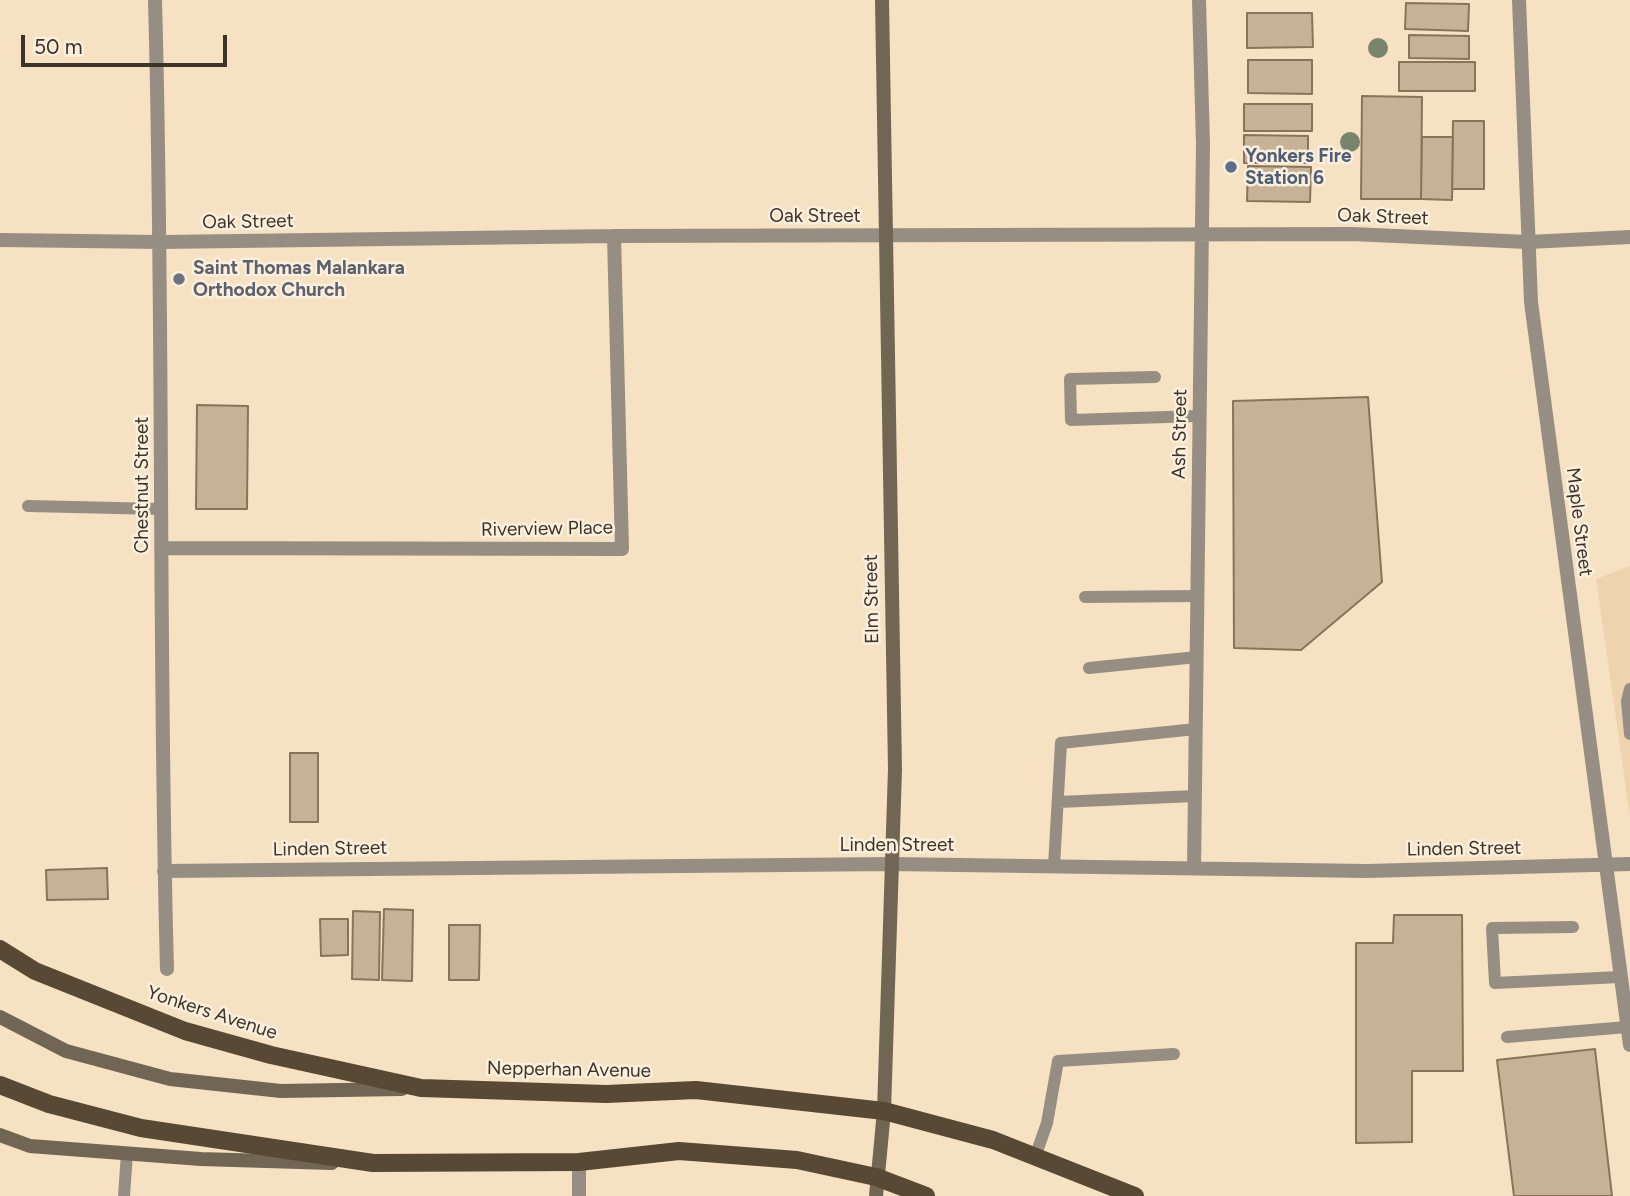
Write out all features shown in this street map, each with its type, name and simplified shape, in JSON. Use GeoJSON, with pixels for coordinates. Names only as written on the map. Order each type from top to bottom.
{"type":"FeatureCollection","features":[{"type":"Feature","properties":{"kind":"main road","name":"Yonkers Avenue"},"geometry":{"type":"LineString","coordinates":[[0,949],[35,971],[186,1031],[271,1055],[421,1088]]}},
{"type":"Feature","properties":{"kind":"main road"},"geometry":{"type":"LineString","coordinates":[[0,1085],[49,1104],[141,1128],[373,1163],[579,1162],[679,1151],[797,1160],[876,1177],[926,1196]]}},
{"type":"Feature","properties":{"kind":"main road","name":"Nepperhan Avenue"},"geometry":{"type":"LineString","coordinates":[[421,1088],[606,1094],[696,1090],[884,1111],[993,1140],[1135,1196]]}},
{"type":"Feature","properties":{"kind":"street","name":"Chestnut Street"},"geometry":{"type":"LineString","coordinates":[[155,0],[162,242],[161,548],[167,969]]}},
{"type":"Feature","properties":{"kind":"street","name":"Elm Street"},"geometry":{"type":"LineString","coordinates":[[876,1196],[884,1111],[894,769],[882,0]]}},
{"type":"Feature","properties":{"kind":"street","name":"Ash Street"},"geometry":{"type":"LineString","coordinates":[[1194,868],[1201,234],[1199,0]]}},
{"type":"Feature","properties":{"kind":"street","name":"Maple Street"},"geometry":{"type":"LineString","coordinates":[[1519,0],[1531,302],[1604,866],[1630,1045]]}},
{"type":"Feature","properties":{"kind":"street","name":"Oak Street"},"geometry":{"type":"LineString","coordinates":[[0,240],[162,242],[885,234],[1352,234],[1528,242],[1630,237]]}},
{"type":"Feature","properties":{"kind":"street","name":"Riverview Place"},"geometry":{"type":"LineString","coordinates":[[161,548],[622,549],[614,236]]}},
{"type":"Feature","properties":{"kind":"street","name":"Linden Street"},"geometry":{"type":"LineString","coordinates":[[164,871],[891,864],[1367,871],[1630,864]]}},
{"type":"Feature","properties":{"kind":"street","name":"Nepperhan Avenue"},"geometry":{"type":"LineString","coordinates":[[0,1017],[66,1051],[170,1079],[281,1091],[421,1088]]}},
{"type":"Feature","properties":{"kind":"street"},"geometry":{"type":"LineString","coordinates":[[0,1135],[30,1146],[294,1163],[373,1163]]}},
{"type":"Feature","properties":{"kind":"street"},"geometry":{"type":"LineString","coordinates":[[579,1162],[579,1196]]}},
{"type":"Feature","properties":{"kind":"lane"},"geometry":{"type":"LineString","coordinates":[[1155,377],[1070,379],[1072,420],[1199,416]]}},
{"type":"Feature","properties":{"kind":"lane"},"geometry":{"type":"LineString","coordinates":[[28,506],[161,509]]}},
{"type":"Feature","properties":{"kind":"lane"},"geometry":{"type":"LineString","coordinates":[[1085,597],[1197,596]]}},
{"type":"Feature","properties":{"kind":"lane"},"geometry":{"type":"LineString","coordinates":[[1090,668],[1197,657]]}},
{"type":"Feature","properties":{"kind":"lane"},"geometry":{"type":"LineString","coordinates":[[1630,689],[1627,701],[1630,734]]}},
{"type":"Feature","properties":{"kind":"lane"},"geometry":{"type":"LineString","coordinates":[[1054,866],[1061,743],[1196,729]]}},
{"type":"Feature","properties":{"kind":"lane"},"geometry":{"type":"LineString","coordinates":[[1058,802],[1195,796]]}},
{"type":"Feature","properties":{"kind":"lane"},"geometry":{"type":"LineString","coordinates":[[1573,927],[1492,928],[1495,983],[1585,981],[1620,977]]}},
{"type":"Feature","properties":{"kind":"lane"},"geometry":{"type":"LineString","coordinates":[[1507,1037],[1628,1027]]}},
{"type":"Feature","properties":{"kind":"lane"},"geometry":{"type":"LineString","coordinates":[[1035,1157],[1048,1123],[1058,1061],[1174,1054]]}},
{"type":"Feature","properties":{"kind":"lane"},"geometry":{"type":"LineString","coordinates":[[124,1196],[127,1153]]}},
{"type":"Feature","properties":{"kind":"shaded area"},"geometry":{"type":"Polygon","coordinates":[[[1630,566],[1630,817],[1596,579],[1630,566]]]}},
{"type":"Feature","properties":{"kind":"building"},"geometry":{"type":"Polygon","coordinates":[[[1406,3],[1469,4],[1468,31],[1405,29],[1406,3]]]}},
{"type":"Feature","properties":{"kind":"building"},"geometry":{"type":"Polygon","coordinates":[[[1247,13],[1312,13],[1313,47],[1247,48],[1247,13]]]}},
{"type":"Feature","properties":{"kind":"building"},"geometry":{"type":"Polygon","coordinates":[[[1409,35],[1469,36],[1469,59],[1409,58],[1409,35]]]}},
{"type":"Feature","properties":{"kind":"building"},"geometry":{"type":"Polygon","coordinates":[[[1248,60],[1312,60],[1312,94],[1248,93],[1248,60]]]}},
{"type":"Feature","properties":{"kind":"building"},"geometry":{"type":"Polygon","coordinates":[[[1399,62],[1475,62],[1475,91],[1399,91],[1399,62]]]}},
{"type":"Feature","properties":{"kind":"building"},"geometry":{"type":"Polygon","coordinates":[[[1362,96],[1422,97],[1421,199],[1361,199],[1362,96]]]}},
{"type":"Feature","properties":{"kind":"building"},"geometry":{"type":"Polygon","coordinates":[[[1244,104],[1312,104],[1312,131],[1244,131],[1244,104]]]}},
{"type":"Feature","properties":{"kind":"building"},"geometry":{"type":"Polygon","coordinates":[[[1453,121],[1484,121],[1484,189],[1452,189],[1453,121]]]}},
{"type":"Feature","properties":{"kind":"building"},"geometry":{"type":"Polygon","coordinates":[[[1244,135],[1308,136],[1308,163],[1244,163],[1244,135]]]}},
{"type":"Feature","properties":{"kind":"building"},"geometry":{"type":"Polygon","coordinates":[[[1422,137],[1453,137],[1452,200],[1421,199],[1422,137]]]}},
{"type":"Feature","properties":{"kind":"building"},"geometry":{"type":"Polygon","coordinates":[[[1248,166],[1311,167],[1310,202],[1247,201],[1248,166]]]}},
{"type":"Feature","properties":{"kind":"building"},"geometry":{"type":"Polygon","coordinates":[[[1368,397],[1382,582],[1301,650],[1234,648],[1233,401],[1368,397]]]}},
{"type":"Feature","properties":{"kind":"building"},"geometry":{"type":"Polygon","coordinates":[[[197,405],[248,406],[247,509],[196,509],[197,405]]]}},
{"type":"Feature","properties":{"kind":"building"},"geometry":{"type":"Polygon","coordinates":[[[290,753],[318,753],[318,822],[290,822],[290,753]]]}},
{"type":"Feature","properties":{"kind":"building"},"geometry":{"type":"Polygon","coordinates":[[[107,868],[108,899],[47,900],[46,870],[107,868]]]}},
{"type":"Feature","properties":{"kind":"building"},"geometry":{"type":"Polygon","coordinates":[[[384,909],[413,910],[412,981],[382,980],[384,909]]]}},
{"type":"Feature","properties":{"kind":"building"},"geometry":{"type":"Polygon","coordinates":[[[353,911],[380,912],[379,980],[352,979],[353,911]]]}},
{"type":"Feature","properties":{"kind":"building"},"geometry":{"type":"Polygon","coordinates":[[[1394,915],[1462,915],[1463,1071],[1412,1071],[1412,1142],[1356,1143],[1356,943],[1393,943],[1394,915]]]}},
{"type":"Feature","properties":{"kind":"building"},"geometry":{"type":"Polygon","coordinates":[[[320,919],[348,919],[348,955],[321,956],[320,919]]]}},
{"type":"Feature","properties":{"kind":"building"},"geometry":{"type":"Polygon","coordinates":[[[449,925],[480,925],[479,980],[449,980],[449,925]]]}},
{"type":"Feature","properties":{"kind":"building"},"geometry":{"type":"Polygon","coordinates":[[[1595,1049],[1612,1196],[1514,1196],[1497,1060],[1595,1049]]]}},
{"type":"Feature","properties":{"kind":"place","name":"Yonkers Fire Station 6"},"geometry":{"type":"Point","coordinates":[1231,167]}},
{"type":"Feature","properties":{"kind":"place","name":"Saint Thomas Malankara Orthodox Church"},"geometry":{"type":"Point","coordinates":[179,279]}}]}
